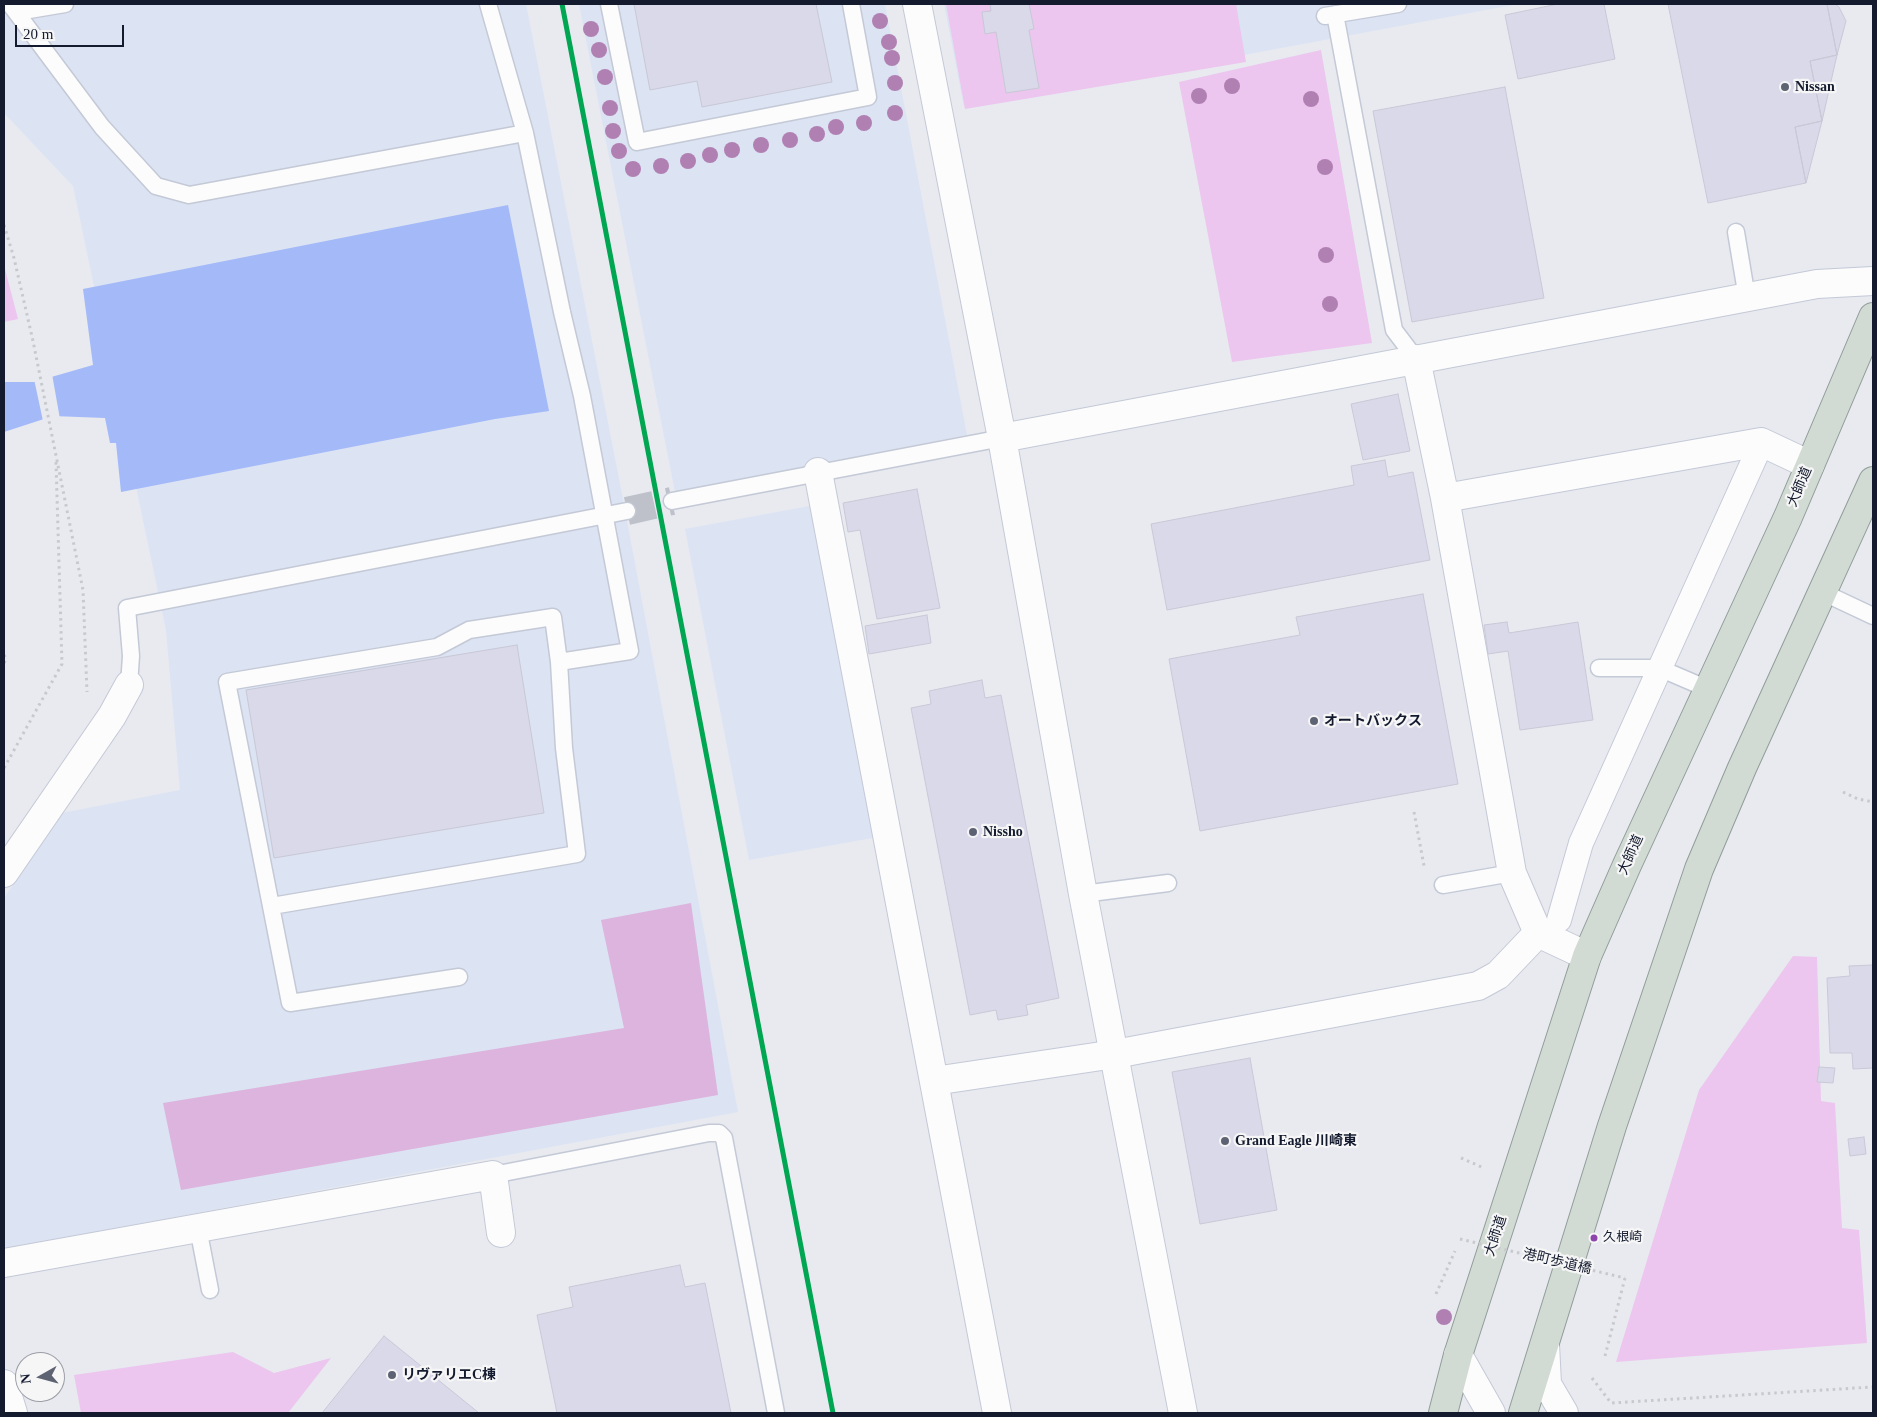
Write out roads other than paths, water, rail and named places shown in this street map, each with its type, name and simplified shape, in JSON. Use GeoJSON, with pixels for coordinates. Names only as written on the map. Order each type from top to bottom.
{"type":"FeatureCollection","features":[{"type":"Feature","properties":{"kind":"highway","name":"大師道"},"geometry":{"type":"LineString","coordinates":[[1443,1413],[1458,1355],[1587,956],[1626,865],[1810,465],[1873,318]]}},
{"type":"Feature","properties":{"kind":"highway"},"geometry":{"type":"LineString","coordinates":[[1523,1413],[1612,1126],[1699,869],[1873,481]]}},
{"type":"Feature","properties":{"kind":"street"},"geometry":{"type":"LineString","coordinates":[[917,4],[1002,438],[1083,894],[1183,1413]]}},
{"type":"Feature","properties":{"kind":"street"},"geometry":{"type":"LineString","coordinates":[[1002,438],[1818,284],[1873,281]]}},
{"type":"Feature","properties":{"kind":"street"},"geometry":{"type":"LineString","coordinates":[[1416,359],[1445,498],[1512,873],[1548,927],[1587,956]]}},
{"type":"Feature","properties":{"kind":"street"},"geometry":{"type":"LineString","coordinates":[[1445,498],[1762,442],[1810,465]]}},
{"type":"Feature","properties":{"kind":"street"},"geometry":{"type":"LineString","coordinates":[[934,1081],[1115,1054],[1478,986],[1498,975],[1548,927],[1581,843],[1757,453]]}},
{"type":"Feature","properties":{"kind":"street"},"geometry":{"type":"LineString","coordinates":[[818,472],[997,1413]]}},
{"type":"Feature","properties":{"kind":"street"},"geometry":{"type":"LineString","coordinates":[[4,873],[112,716],[129,685]]}},
{"type":"Feature","properties":{"kind":"street"},"geometry":{"type":"LineString","coordinates":[[4,1263],[493,1175],[501,1232]]}},
{"type":"Feature","properties":{"kind":"street"},"geometry":{"type":"LineString","coordinates":[[1545,1343],[1547,1384],[1564,1413]]}},
{"type":"Feature","properties":{"kind":"street"},"geometry":{"type":"LineString","coordinates":[[1458,1355],[1491,1413]]}},
{"type":"Feature","properties":{"kind":"street"},"geometry":{"type":"LineString","coordinates":[[4,1384],[13,1413]]}},
{"type":"Feature","properties":{"kind":"lane"},"geometry":{"type":"LineString","coordinates":[[13,8],[65,4]]}},
{"type":"Feature","properties":{"kind":"lane"},"geometry":{"type":"LineString","coordinates":[[488,4],[525,134],[562,312],[582,396],[630,651],[559,662]]}},
{"type":"Feature","properties":{"kind":"lane"},"geometry":{"type":"LineString","coordinates":[[608,4],[637,142],[868,97],[851,4]]}},
{"type":"Feature","properties":{"kind":"lane"},"geometry":{"type":"LineString","coordinates":[[1398,4],[1330,15],[1394,330],[1416,359]]}},
{"type":"Feature","properties":{"kind":"lane"},"geometry":{"type":"LineString","coordinates":[[13,8],[102,127],[156,186],[189,195],[525,134]]}},
{"type":"Feature","properties":{"kind":"lane"},"geometry":{"type":"LineString","coordinates":[[1736,232],[1747,298]]}},
{"type":"Feature","properties":{"kind":"lane"},"geometry":{"type":"LineString","coordinates":[[672,501],[1002,438]]}},
{"type":"Feature","properties":{"kind":"lane"},"geometry":{"type":"LineString","coordinates":[[129,685],[131,656],[128,608],[627,511]]}},
{"type":"Feature","properties":{"kind":"lane"},"geometry":{"type":"LineString","coordinates":[[1822,592],[1873,616]]}},
{"type":"Feature","properties":{"kind":"lane"},"geometry":{"type":"LineString","coordinates":[[272,906],[577,854],[564,748],[559,662],[553,617],[469,630],[437,647],[227,682],[290,1003],[459,977]]}},
{"type":"Feature","properties":{"kind":"lane"},"geometry":{"type":"LineString","coordinates":[[1599,668],[1659,668],[1708,689]]}},
{"type":"Feature","properties":{"kind":"lane"},"geometry":{"type":"LineString","coordinates":[[1443,885],[1512,873]]}},
{"type":"Feature","properties":{"kind":"lane"},"geometry":{"type":"LineString","coordinates":[[1083,894],[1168,883]]}},
{"type":"Feature","properties":{"kind":"lane"},"geometry":{"type":"LineString","coordinates":[[493,1175],[709,1133],[719,1133],[724,1138],[776,1413]]}},
{"type":"Feature","properties":{"kind":"lane"},"geometry":{"type":"LineString","coordinates":[[198,1228],[210,1290]]}},
{"type":"Feature","properties":{"kind":"water"},"geometry":{"type":"Polygon","coordinates":[[[508,205],[549,411],[495,419],[121,492],[116,443],[110,443],[105,418],[53,416],[4,432],[4,382],[34,382],[93,365],[83,289],[508,205]]]}},
{"type":"Feature","properties":{"kind":"tunnel"},"geometry":{"type":"LineString","coordinates":[[627,511],[672,501]]}},
{"type":"Feature","properties":{"kind":"place","name":"Nissan"},"geometry":{"type":"Point","coordinates":[1785,87]}},
{"type":"Feature","properties":{"kind":"place","name":"オートバックス"},"geometry":{"type":"Point","coordinates":[1314,721]}},
{"type":"Feature","properties":{"kind":"place","name":"Nissho"},"geometry":{"type":"Point","coordinates":[973,832]}},
{"type":"Feature","properties":{"kind":"place","name":"Grand Eagle 川崎東"},"geometry":{"type":"Point","coordinates":[1225,1141]}},
{"type":"Feature","properties":{"kind":"place","name":"久根崎"},"geometry":{"type":"Point","coordinates":[1594,1238]}},
{"type":"Feature","properties":{"kind":"place","name":"リヴァリエC棟"},"geometry":{"type":"Point","coordinates":[392,1375]}}]}
